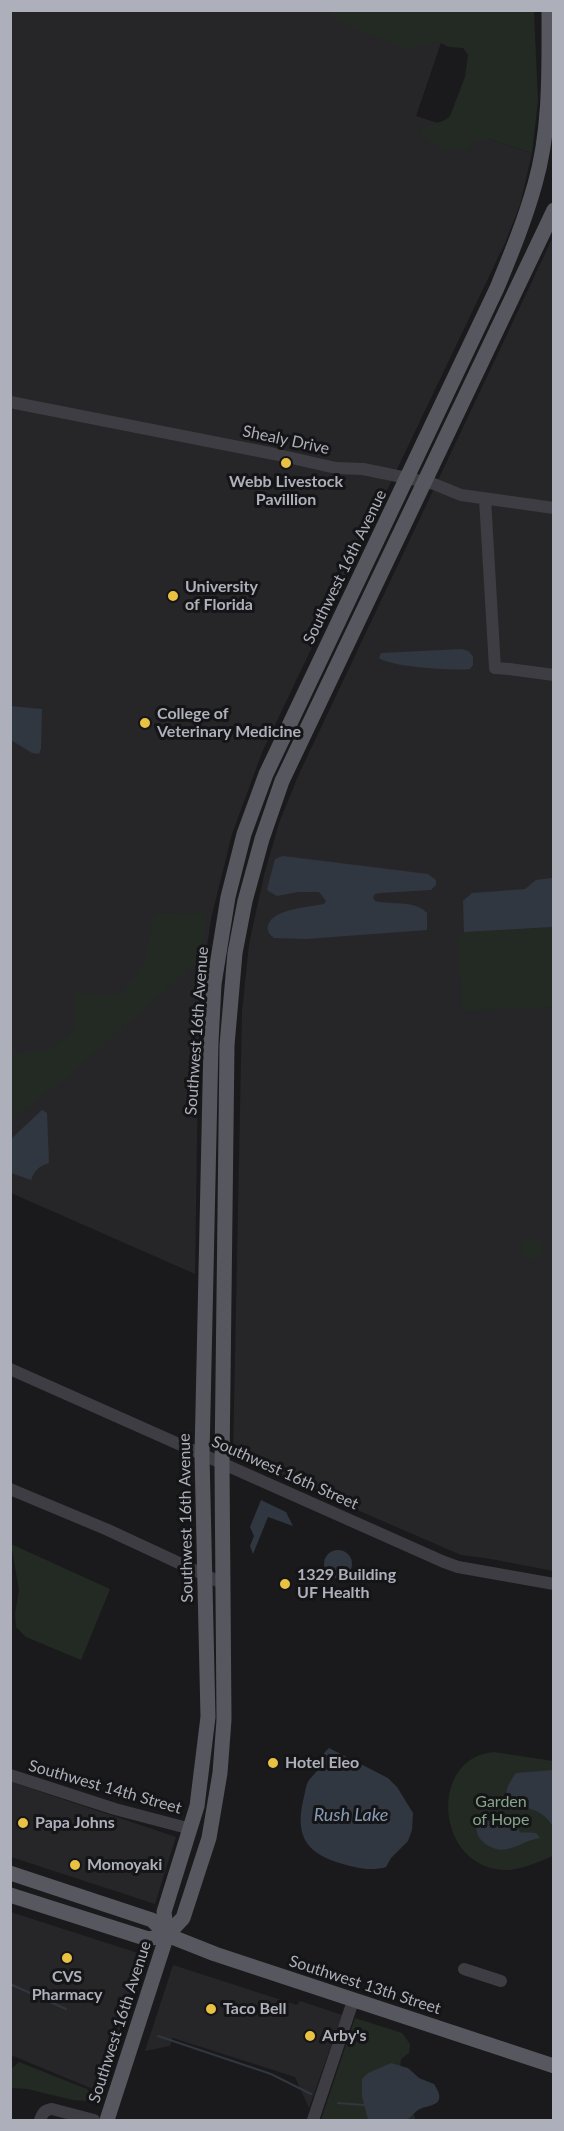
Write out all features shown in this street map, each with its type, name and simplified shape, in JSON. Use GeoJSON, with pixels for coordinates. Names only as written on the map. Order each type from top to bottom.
{"type":"FeatureCollection","features":[{"type":"Feature","properties":{"kind":"main road","name":"Southwest 16th Avenue"},"geometry":{"type":"LineString","coordinates":[[107,2121],[167,1935],[164,1912],[200,1792],[208,1717],[202,1455],[211,1042],[217,958],[228,897],[244,834],[266,774],[497,288],[520,232],[536,183],[546,124],[549,10]]}},
{"type":"Feature","properties":{"kind":"main road","name":"Southwest 16th Avenue"},"geometry":{"type":"LineString","coordinates":[[167,1935],[183,1918],[209,1838],[216,1804],[224,1720],[222,1464],[227,1045],[235,953],[245,901],[262,839],[282,781],[554,210]]}},
{"type":"Feature","properties":{"kind":"main road","name":"Southwest 13th Street"},"geometry":{"type":"LineString","coordinates":[[10,1874],[152,1920],[167,1935],[215,1954],[554,2066]]}},
{"type":"Feature","properties":{"kind":"main road","name":"Southwest 13th Street"},"geometry":{"type":"LineString","coordinates":[[10,1895],[148,1939],[167,1935]]}},
{"type":"Feature","properties":{"kind":"street","name":"Shealy Drive"},"geometry":{"type":"LineString","coordinates":[[10,402],[336,468],[363,469],[407,478],[437,486],[454,494],[554,508]]}},
{"type":"Feature","properties":{"kind":"street"},"geometry":{"type":"LineString","coordinates":[[485,499],[495,668],[554,675]]}},
{"type":"Feature","properties":{"kind":"street","name":"Southwest 16th Street"},"geometry":{"type":"LineString","coordinates":[[10,1369],[444,1562],[458,1567],[554,1584]]}},
{"type":"Feature","properties":{"kind":"street"},"geometry":{"type":"LineString","coordinates":[[10,1489],[108,1530],[222,1583]]}},
{"type":"Feature","properties":{"kind":"street","name":"Southwest 14th Street"},"geometry":{"type":"LineString","coordinates":[[10,1775],[115,1809],[190,1829]]}},
{"type":"Feature","properties":{"kind":"street"},"geometry":{"type":"LineString","coordinates":[[464,1969],[501,1981]]}},
{"type":"Feature","properties":{"kind":"street"},"geometry":{"type":"LineString","coordinates":[[313,2121],[353,2001]]}},
{"type":"Feature","properties":{"kind":"street"},"geometry":{"type":"LineString","coordinates":[[40,2121],[47,2109],[52,2109],[94,2121]]}},
{"type":"Feature","properties":{"kind":"shaded area","name":"University of Florida"},"geometry":{"type":"Polygon","coordinates":[[[11,11],[384,11],[444,34],[416,116],[532,153],[520,205],[505,243],[263,750],[232,834],[211,919],[201,988],[195,1274],[11,1193],[11,11]]]}},
{"type":"Feature","properties":{"kind":"shaded area"},"geometry":{"type":"Polygon","coordinates":[[[553,237],[553,1571],[461,1555],[235,1457],[233,1454],[242,1012],[249,944],[264,875],[279,823],[299,774],[553,237]]]}},
{"type":"Feature","properties":{"kind":"shaded area"},"geometry":{"type":"Polygon","coordinates":[[[11,1782],[176,1837],[155,1904],[11,1857],[11,1782]]]}},
{"type":"Feature","properties":{"kind":"shaded area"},"geometry":{"type":"Polygon","coordinates":[[[11,1912],[144,1955],[100,2092],[11,2055],[11,1912]]]}},
{"type":"Feature","properties":{"kind":"shaded area"},"geometry":{"type":"Polygon","coordinates":[[[173,1965],[297,2005],[300,2001],[342,2015],[309,2108],[295,2077],[173,2038],[170,2046],[145,2051],[173,1965]]]}},
{"type":"Feature","properties":{"kind":"green space"},"geometry":{"type":"Polygon","coordinates":[[[332,10],[534,11],[538,101],[532,153],[488,139],[474,141],[467,149],[452,150],[436,145],[419,133],[422,128],[450,116],[465,77],[468,55],[463,48],[449,47],[436,41],[409,49],[335,20],[331,16],[332,10]]]}},
{"type":"Feature","properties":{"kind":"green space"},"geometry":{"type":"Polygon","coordinates":[[[203,913],[204,939],[195,964],[61,1082],[11,1120],[11,1054],[45,1049],[75,1030],[76,992],[112,996],[121,993],[140,972],[146,956],[154,914],[203,913]]]}},
{"type":"Feature","properties":{"kind":"green space"},"geometry":{"type":"Polygon","coordinates":[[[553,927],[553,1007],[462,1011],[459,939],[464,932],[553,927]]]}},
{"type":"Feature","properties":{"kind":"green space"},"geometry":{"type":"Polygon","coordinates":[[[530,1239],[541,1241],[541,1257],[529,1259],[523,1255],[522,1246],[530,1239]]]}},
{"type":"Feature","properties":{"kind":"green space"},"geometry":{"type":"Polygon","coordinates":[[[11,1544],[110,1589],[81,1660],[26,1637],[16,1627],[15,1613],[19,1590],[11,1544]]]}},
{"type":"Feature","properties":{"kind":"green space","name":"Garden of Hope"},"geometry":{"type":"Polygon","coordinates":[[[494,1752],[553,1761],[553,1856],[509,1870],[484,1866],[466,1853],[454,1835],[449,1814],[450,1792],[458,1773],[472,1759],[494,1752]]]}},
{"type":"Feature","properties":{"kind":"green space"},"geometry":{"type":"Polygon","coordinates":[[[355,2018],[402,2033],[410,2044],[409,2053],[401,2059],[399,2078],[416,2120],[321,2120],[355,2018]]]}},
{"type":"Feature","properties":{"kind":"green space"},"geometry":{"type":"Polygon","coordinates":[[[19,2062],[87,2089],[90,2092],[86,2101],[11,2088],[11,2069],[19,2062]]]}},
{"type":"Feature","properties":{"kind":"water"},"geometry":{"type":"Polygon","coordinates":[[[462,649],[473,656],[473,665],[470,669],[409,666],[379,658],[381,653],[462,649]]]}},
{"type":"Feature","properties":{"kind":"water"},"geometry":{"type":"Polygon","coordinates":[[[10,706],[42,709],[39,754],[32,753],[11,740],[10,706]]]}},
{"type":"Feature","properties":{"kind":"water"},"geometry":{"type":"Polygon","coordinates":[[[283,856],[428,874],[436,880],[436,885],[431,890],[380,893],[373,897],[375,901],[416,906],[422,909],[427,913],[427,930],[306,939],[274,938],[269,933],[268,926],[276,916],[283,912],[324,904],[326,901],[319,892],[298,892],[277,896],[268,891],[275,859],[283,856]]]}},
{"type":"Feature","properties":{"kind":"water"},"geometry":{"type":"Polygon","coordinates":[[[554,879],[553,927],[464,932],[463,901],[472,893],[525,889],[536,880],[554,879]]]}},
{"type":"Feature","properties":{"kind":"water"},"geometry":{"type":"Polygon","coordinates":[[[42,1110],[47,1113],[49,1163],[38,1169],[31,1180],[11,1173],[11,1139],[42,1110]]]}},
{"type":"Feature","properties":{"kind":"water"},"geometry":{"type":"Polygon","coordinates":[[[261,1500],[286,1512],[293,1526],[268,1517],[253,1554],[250,1546],[254,1536],[250,1527],[261,1500]]]}},
{"type":"Feature","properties":{"kind":"water"},"geometry":{"type":"Polygon","coordinates":[[[338,1550],[348,1554],[352,1564],[348,1574],[338,1578],[328,1574],[324,1564],[328,1554],[338,1550]]]}},
{"type":"Feature","properties":{"kind":"water","name":"Rush Lake"},"geometry":{"type":"Polygon","coordinates":[[[329,1748],[388,1778],[397,1787],[413,1813],[412,1830],[408,1841],[391,1858],[386,1867],[367,1869],[336,1862],[316,1852],[305,1839],[301,1812],[306,1786],[329,1748]]]}},
{"type":"Feature","properties":{"kind":"water"},"geometry":{"type":"Polygon","coordinates":[[[553,1770],[553,1827],[540,1813],[511,1802],[506,1792],[516,1773],[553,1770]]]}},
{"type":"Feature","properties":{"kind":"water"},"geometry":{"type":"Polygon","coordinates":[[[484,1819],[504,1826],[512,1820],[521,1832],[536,1833],[540,1838],[508,1849],[496,1849],[484,1843],[477,1833],[476,1827],[484,1819]]]}},
{"type":"Feature","properties":{"kind":"water"},"geometry":{"type":"Polygon","coordinates":[[[391,2063],[408,2068],[419,2078],[434,2084],[438,2091],[438,2101],[418,2110],[407,2120],[368,2120],[362,2096],[362,2079],[368,2073],[391,2063]]]}},
{"type":"Feature","properties":{"kind":"waterway"},"geometry":{"type":"LineString","coordinates":[[10,1984],[66,2009]]}},
{"type":"Feature","properties":{"kind":"waterway"},"geometry":{"type":"LineString","coordinates":[[158,2036],[271,2074],[311,2094]]}},
{"type":"Feature","properties":{"kind":"waterway"},"geometry":{"type":"LineString","coordinates":[[338,2103],[364,2105]]}},
{"type":"Feature","properties":{"kind":"place","name":"Webb Livestock Pavillion"},"geometry":{"type":"Point","coordinates":[286,463]}},
{"type":"Feature","properties":{"kind":"place","name":"University of Florida"},"geometry":{"type":"Point","coordinates":[173,596]}},
{"type":"Feature","properties":{"kind":"place","name":"College of Veterinary Medicine"},"geometry":{"type":"Point","coordinates":[145,723]}},
{"type":"Feature","properties":{"kind":"place","name":"1329 Building UF Health"},"geometry":{"type":"Point","coordinates":[285,1584]}},
{"type":"Feature","properties":{"kind":"place","name":"Hotel Eleo"},"geometry":{"type":"Point","coordinates":[273,1763]}},
{"type":"Feature","properties":{"kind":"place","name":"Papa Johns"},"geometry":{"type":"Point","coordinates":[23,1823]}},
{"type":"Feature","properties":{"kind":"place","name":"Momoyaki"},"geometry":{"type":"Point","coordinates":[75,1865]}},
{"type":"Feature","properties":{"kind":"place","name":"CVS Pharmacy"},"geometry":{"type":"Point","coordinates":[67,1958]}},
{"type":"Feature","properties":{"kind":"place","name":"Taco Bell"},"geometry":{"type":"Point","coordinates":[211,2009]}},
{"type":"Feature","properties":{"kind":"place","name":"Arby's"},"geometry":{"type":"Point","coordinates":[310,2036]}}]}
